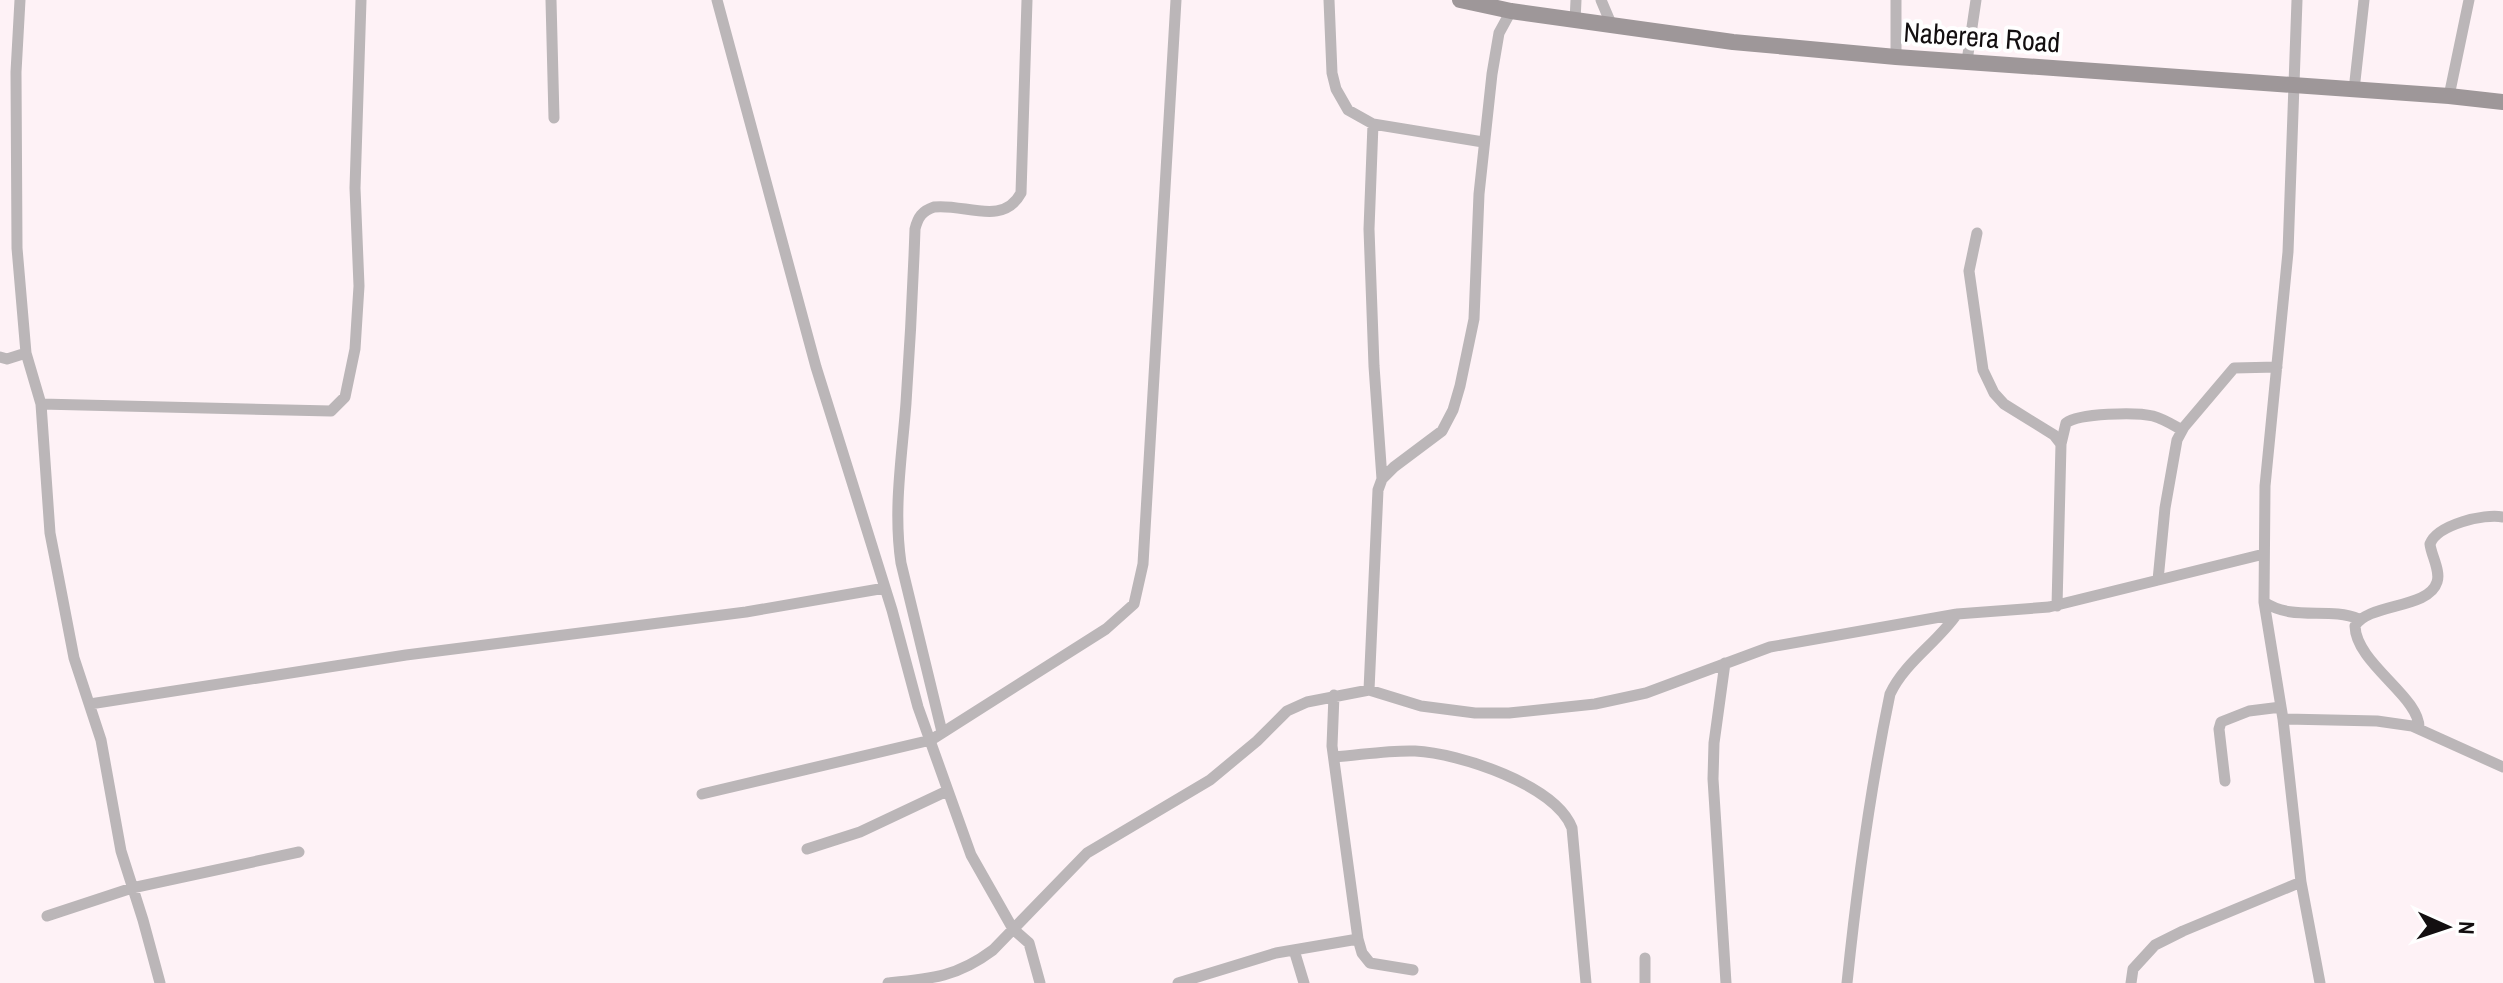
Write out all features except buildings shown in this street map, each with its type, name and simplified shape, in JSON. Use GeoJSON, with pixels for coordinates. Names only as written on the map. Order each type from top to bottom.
{"type":"FeatureCollection","features":[{"type":"Feature","properties":{"kind":"street"},"geometry":{"type":"LineString","coordinates":[[20,0],[16,72],[17,248],[26,353],[41,404],[50,533],[74,658],[101,740],[121,851],[160,983]]}},
{"type":"Feature","properties":{"kind":"street"},"geometry":{"type":"LineString","coordinates":[[41,404],[331,411],[345,397],[355,349],[359,286],[355,188],[361,0]]}},
{"type":"Feature","properties":{"kind":"street"},"geometry":{"type":"LineString","coordinates":[[551,0],[554,118]]}},
{"type":"Feature","properties":{"kind":"street"},"geometry":{"type":"LineString","coordinates":[[717,0],[816,367],[885,588],[918,707],[971,855],[1013,929],[1024,937],[1033,951],[1040,983]]}},
{"type":"Feature","properties":{"kind":"street"},"geometry":{"type":"LineString","coordinates":[[942,732],[897,537],[915,229],[925,210],[934,207],[999,212],[1015,204],[1021,193],[1027,0]]}},
{"type":"Feature","properties":{"kind":"street"},"geometry":{"type":"LineString","coordinates":[[702,794],[931,740],[1106,629],[1134,604],[1143,564],[1176,0]]}},
{"type":"Feature","properties":{"kind":"street"},"geometry":{"type":"LineString","coordinates":[[1329,0],[1331,58],[1336,89],[1348,110],[1373,124],[1483,142]]}},
{"type":"Feature","properties":{"kind":"street","name":"Naberera Road"},"geometry":{"type":"LineString","coordinates":[[1460,0],[1575,21],[1733,42],[2503,102]]}},
{"type":"Feature","properties":{"kind":"street"},"geometry":{"type":"LineString","coordinates":[[1575,21],[1576,0]]}},
{"type":"Feature","properties":{"kind":"street"},"geometry":{"type":"LineString","coordinates":[[1601,0],[1612,26]]}},
{"type":"Feature","properties":{"kind":"street"},"geometry":{"type":"LineString","coordinates":[[1896,0],[1896,57]]}},
{"type":"Feature","properties":{"kind":"street"},"geometry":{"type":"LineString","coordinates":[[1967,61],[1976,0]]}},
{"type":"Feature","properties":{"kind":"street"},"geometry":{"type":"LineString","coordinates":[[2297,0],[2288,252],[2265,486],[2264,602],[2282,713],[2301,882],[2320,983]]}},
{"type":"Feature","properties":{"kind":"street"},"geometry":{"type":"LineString","coordinates":[[2354,90],[2364,0]]}},
{"type":"Feature","properties":{"kind":"street"},"geometry":{"type":"LineString","coordinates":[[2449,96],[2469,0]]}},
{"type":"Feature","properties":{"kind":"street"},"geometry":{"type":"LineString","coordinates":[[1382,479],[1442,431],[1453,410],[1474,319],[1483,142],[1497,40],[1511,11]]}},
{"type":"Feature","properties":{"kind":"street"},"geometry":{"type":"LineString","coordinates":[[1369,690],[1377,505],[1382,479],[1369,244],[1373,124]]}},
{"type":"Feature","properties":{"kind":"street"},"geometry":{"type":"LineString","coordinates":[[1977,233],[1969,271],[1983,370],[1994,393],[2004,404],[2054,435],[2061,444]]}},
{"type":"Feature","properties":{"kind":"street"},"geometry":{"type":"LineString","coordinates":[[0,357],[7,359],[26,353]]}},
{"type":"Feature","properties":{"kind":"street"},"geometry":{"type":"LineString","coordinates":[[2158,580],[2165,508],[2175,447],[2182,430],[2234,368],[2277,367]]}},
{"type":"Feature","properties":{"kind":"street"},"geometry":{"type":"LineString","coordinates":[[2057,606],[2061,444],[2066,423],[2080,417],[2147,415],[2182,430]]}},
{"type":"Feature","properties":{"kind":"street"},"geometry":{"type":"LineString","coordinates":[[2264,602],[2284,613],[2343,615],[2359,619],[2433,589],[2438,577],[2430,544],[2441,530],[2488,516],[2503,517]]}},
{"type":"Feature","properties":{"kind":"street"},"geometry":{"type":"LineString","coordinates":[[888,983],[950,976],[967,968],[993,950],[1087,853],[1210,780],[1287,711],[1334,695],[1369,690],[1442,710],[1509,713],[1630,697],[1770,647],[1957,614],[2057,606],[2264,554]]}},
{"type":"Feature","properties":{"kind":"street"},"geometry":{"type":"LineString","coordinates":[[90,704],[406,655],[746,612],[885,588]]}},
{"type":"Feature","properties":{"kind":"street"},"geometry":{"type":"LineString","coordinates":[[1847,983],[1855,931],[1858,876],[1890,694],[1896,681],[1944,633],[1957,614]]}},
{"type":"Feature","properties":{"kind":"street"},"geometry":{"type":"LineString","coordinates":[[2359,619],[2354,630],[2357,638],[2372,661],[2414,709],[2419,729]]}},
{"type":"Feature","properties":{"kind":"street"},"geometry":{"type":"LineString","coordinates":[[1725,663],[1714,743],[1713,779],[1726,983]]}},
{"type":"Feature","properties":{"kind":"street"},"geometry":{"type":"LineString","coordinates":[[1334,695],[1331,730],[1362,953],[1370,963],[1413,970]]}},
{"type":"Feature","properties":{"kind":"street"},"geometry":{"type":"LineString","coordinates":[[2225,781],[2219,729],[2221,722],[2249,711],[2397,723],[2419,729],[2503,767]]}},
{"type":"Feature","properties":{"kind":"street"},"geometry":{"type":"LineString","coordinates":[[1334,757],[1412,751],[1443,756],[1511,775],[1564,812],[1572,828],[1586,983]]}},
{"type":"Feature","properties":{"kind":"street"},"geometry":{"type":"LineString","coordinates":[[807,849],[860,832],[947,791]]}},
{"type":"Feature","properties":{"kind":"street"},"geometry":{"type":"LineString","coordinates":[[47,916],[132,888],[299,852]]}},
{"type":"Feature","properties":{"kind":"street"},"geometry":{"type":"LineString","coordinates":[[2131,983],[2133,969],[2155,945],[2301,882]]}},
{"type":"Feature","properties":{"kind":"street"},"geometry":{"type":"LineString","coordinates":[[1178,983],[1233,964],[1358,939]]}},
{"type":"Feature","properties":{"kind":"street"},"geometry":{"type":"LineString","coordinates":[[1294,950],[1304,983]]}},
{"type":"Feature","properties":{"kind":"street"},"geometry":{"type":"LineString","coordinates":[[1645,958],[1645,983]]}}]}
